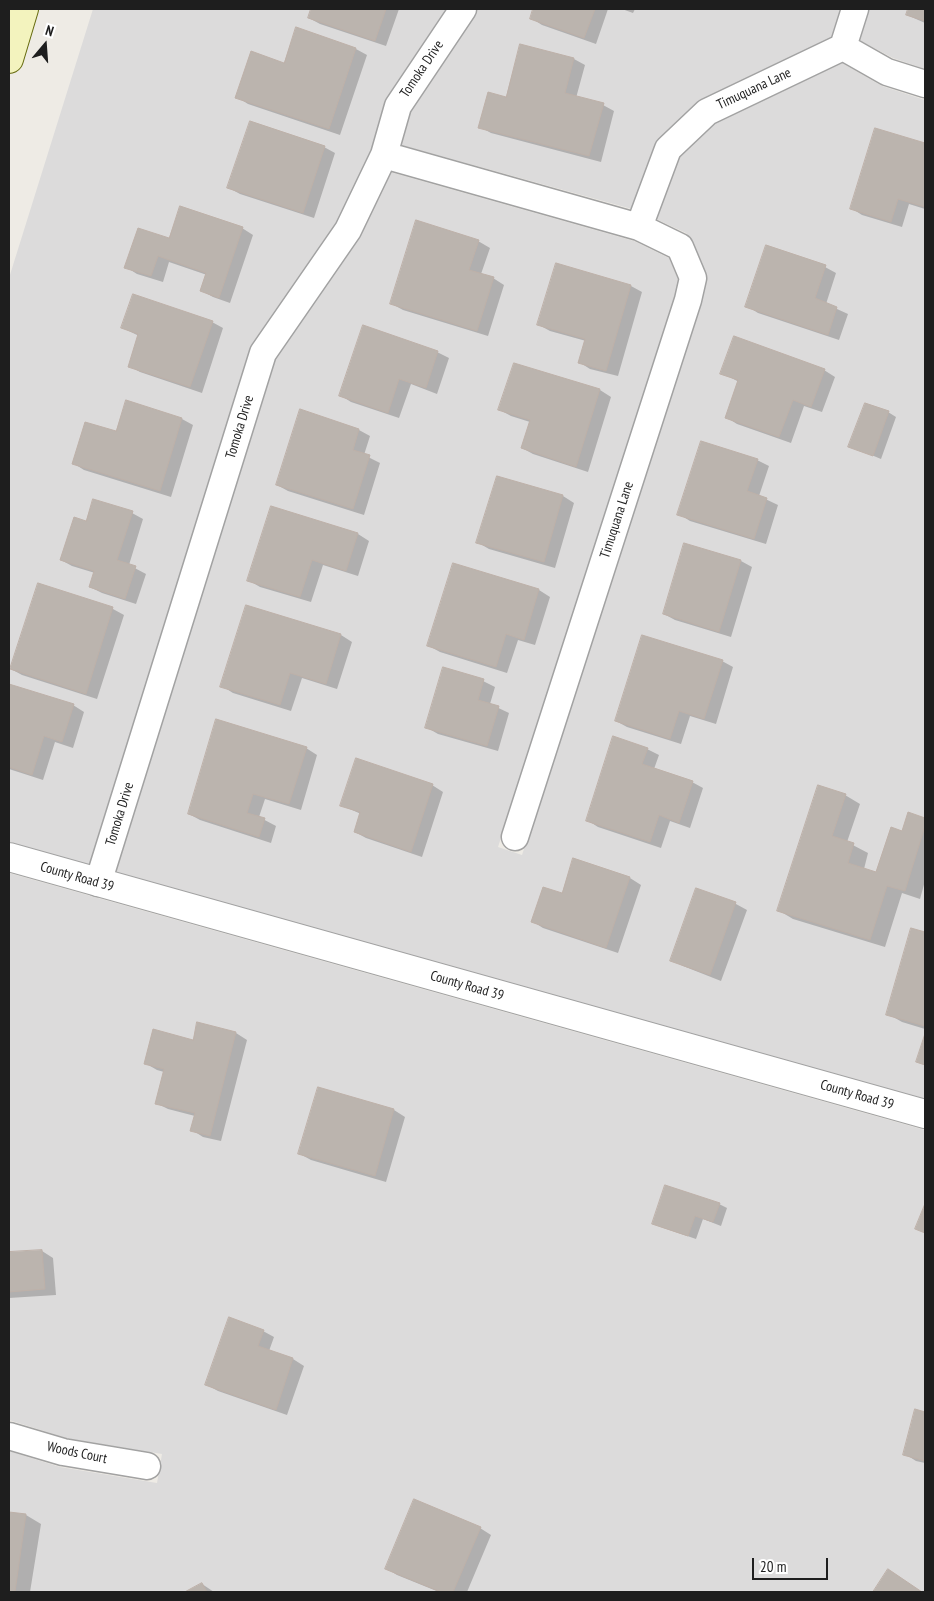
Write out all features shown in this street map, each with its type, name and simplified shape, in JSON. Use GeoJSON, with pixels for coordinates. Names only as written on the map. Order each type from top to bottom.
{"type":"FeatureCollection","features":[{"type":"Feature","properties":{"kind":"main road"},"geometry":{"type":"LineString","coordinates":[[9,59],[24,9]]}},
{"type":"Feature","properties":{"kind":"street","name":"Tomoka Drive"},"geometry":{"type":"LineString","coordinates":[[98,883],[263,353],[348,230],[384,155],[398,106],[463,9]]}},
{"type":"Feature","properties":{"kind":"street"},"geometry":{"type":"LineString","coordinates":[[855,9],[843,47],[887,72],[925,84]]}},
{"type":"Feature","properties":{"kind":"street","name":"Timuquana Lane"},"geometry":{"type":"LineString","coordinates":[[639,227],[668,149],[707,112],[843,47]]}},
{"type":"Feature","properties":{"kind":"street","name":"Timuquana Lane"},"geometry":{"type":"LineString","coordinates":[[384,155],[639,227],[680,247],[693,278],[688,300],[514,837]]}},
{"type":"Feature","properties":{"kind":"street","name":"County Road 39"},"geometry":{"type":"LineString","coordinates":[[9,858],[925,1114]]}},
{"type":"Feature","properties":{"kind":"street","name":"Woods Court"},"geometry":{"type":"LineString","coordinates":[[9,1436],[63,1452],[147,1466]]}},
{"type":"Feature","properties":{"kind":"shaded area"},"geometry":{"type":"Polygon","coordinates":[[[93,9],[447,9],[387,98],[372,150],[337,223],[250,349],[90,865],[9,842],[9,278],[93,9]]]}},
{"type":"Feature","properties":{"kind":"shaded area"},"geometry":{"type":"Polygon","coordinates":[[[478,9],[841,9],[833,37],[699,101],[656,145],[632,209],[401,145],[409,112],[478,9]]]}},
{"type":"Feature","properties":{"kind":"shaded area"},"geometry":{"type":"Polygon","coordinates":[[[869,9],[925,9],[925,69],[893,58],[859,40],[869,9]]]}},
{"type":"Feature","properties":{"kind":"shaded area"},"geometry":{"type":"Polygon","coordinates":[[[842,63],[882,86],[925,100],[925,1099],[115,873],[274,360],[390,172],[634,241],[669,258],[679,281],[676,297],[498,847],[522,855],[701,303],[706,281],[705,272],[692,240],[686,233],[656,219],[679,158],[714,124],[842,63]]]}},
{"type":"Feature","properties":{"kind":"shaded area"},"geometry":{"type":"Polygon","coordinates":[[[9,873],[925,1130],[925,1592],[9,1592],[9,1451],[60,1467],[157,1483],[162,1454],[66,1438],[9,1420],[9,873]]]}},
{"type":"Feature","properties":{"kind":"building"},"geometry":{"type":"Polygon","coordinates":[[[311,9],[386,9],[375,41],[308,18],[311,9]]]}},
{"type":"Feature","properties":{"kind":"building"},"geometry":{"type":"Polygon","coordinates":[[[533,9],[595,9],[584,38],[530,19],[533,9]]]}},
{"type":"Feature","properties":{"kind":"building"},"geometry":{"type":"Polygon","coordinates":[[[908,9],[925,9],[925,21],[906,15],[908,9]]]}},
{"type":"Feature","properties":{"kind":"building"},"geometry":{"type":"Polygon","coordinates":[[[296,27],[356,48],[329,129],[235,98],[251,51],[284,63],[296,27]]]}},
{"type":"Feature","properties":{"kind":"building"},"geometry":{"type":"Polygon","coordinates":[[[520,44],[574,58],[565,93],[604,103],[589,156],[478,128],[488,92],[506,97],[520,44]]]}},
{"type":"Feature","properties":{"kind":"building"},"geometry":{"type":"Polygon","coordinates":[[[250,121],[325,146],[303,213],[227,188],[250,121]]]}},
{"type":"Feature","properties":{"kind":"building"},"geometry":{"type":"Polygon","coordinates":[[[875,128],[925,143],[925,207],[898,199],[891,222],[850,209],[875,128]]]}},
{"type":"Feature","properties":{"kind":"building"},"geometry":{"type":"Polygon","coordinates":[[[180,206],[243,227],[219,298],[200,291],[206,273],[158,256],[151,276],[124,268],[138,228],[169,238],[180,206]]]}},
{"type":"Feature","properties":{"kind":"building"},"geometry":{"type":"Polygon","coordinates":[[[416,220],[479,240],[469,270],[494,277],[477,331],[390,304],[416,220]]]}},
{"type":"Feature","properties":{"kind":"building"},"geometry":{"type":"Polygon","coordinates":[[[766,245],[826,265],[815,298],[837,307],[828,335],[745,307],[766,245]]]}},
{"type":"Feature","properties":{"kind":"building"},"geometry":{"type":"Polygon","coordinates":[[[556,263],[631,285],[606,371],[578,363],[585,339],[537,325],[556,263]]]}},
{"type":"Feature","properties":{"kind":"building"},"geometry":{"type":"Polygon","coordinates":[[[133,294],[213,321],[190,387],[128,367],[138,334],[121,328],[133,294]]]}},
{"type":"Feature","properties":{"kind":"building"},"geometry":{"type":"Polygon","coordinates":[[[363,325],[438,351],[426,388],[399,379],[388,413],[339,396],[363,325]]]}},
{"type":"Feature","properties":{"kind":"building"},"geometry":{"type":"Polygon","coordinates":[[[734,336],[825,369],[811,407],[793,400],[779,437],[725,418],[738,380],[720,374],[734,336]]]}},
{"type":"Feature","properties":{"kind":"building"},"geometry":{"type":"Polygon","coordinates":[[[514,363],[600,389],[576,467],[521,448],[530,420],[498,410],[514,363]]]}},
{"type":"Feature","properties":{"kind":"building"},"geometry":{"type":"Polygon","coordinates":[[[126,400],[182,418],[160,491],[72,464],[85,422],[116,431],[126,400]]]}},
{"type":"Feature","properties":{"kind":"building"},"geometry":{"type":"Polygon","coordinates":[[[865,403],[889,411],[873,456],[848,447],[865,403]]]}},
{"type":"Feature","properties":{"kind":"building"},"geometry":{"type":"Polygon","coordinates":[[[300,409],[359,429],[353,450],[370,455],[353,509],[276,485],[300,409]]]}},
{"type":"Feature","properties":{"kind":"building"},"geometry":{"type":"Polygon","coordinates":[[[701,441],[758,459],[747,491],[767,498],[754,539],[677,515],[701,441]]]}},
{"type":"Feature","properties":{"kind":"building"},"geometry":{"type":"Polygon","coordinates":[[[497,476],[563,495],[544,562],[476,543],[497,476]]]}},
{"type":"Feature","properties":{"kind":"building"},"geometry":{"type":"Polygon","coordinates":[[[93,499],[133,511],[117,560],[136,566],[125,599],[89,587],[94,571],[60,560],[74,517],[86,521],[93,499]]]}},
{"type":"Feature","properties":{"kind":"building"},"geometry":{"type":"Polygon","coordinates":[[[271,506],[358,533],[346,571],[312,560],[300,597],[247,581],[271,506]]]}},
{"type":"Feature","properties":{"kind":"building"},"geometry":{"type":"Polygon","coordinates":[[[684,543],[741,560],[719,632],[663,614],[684,543]]]}},
{"type":"Feature","properties":{"kind":"building"},"geometry":{"type":"Polygon","coordinates":[[[453,563],[539,589],[524,640],[506,634],[496,667],[427,646],[453,563]]]}},
{"type":"Feature","properties":{"kind":"building"},"geometry":{"type":"Polygon","coordinates":[[[38,583],[113,607],[86,694],[10,669],[38,583]]]}},
{"type":"Feature","properties":{"kind":"building"},"geometry":{"type":"Polygon","coordinates":[[[246,605],[341,634],[326,684],[290,673],[280,705],[220,687],[246,605]]]}},
{"type":"Feature","properties":{"kind":"building"},"geometry":{"type":"Polygon","coordinates":[[[642,635],[723,660],[704,719],[679,711],[670,739],[615,721],[642,635]]]}},
{"type":"Feature","properties":{"kind":"building"},"geometry":{"type":"Polygon","coordinates":[[[443,667],[484,679],[478,700],[499,706],[487,746],[425,728],[443,667]]]}},
{"type":"Feature","properties":{"kind":"building"},"geometry":{"type":"Polygon","coordinates":[[[9,684],[74,704],[62,742],[44,736],[32,775],[9,767],[9,684]]]}},
{"type":"Feature","properties":{"kind":"building"},"geometry":{"type":"Polygon","coordinates":[[[216,719],[307,747],[289,804],[253,794],[247,813],[265,818],[259,837],[188,814],[216,719]]]}},
{"type":"Feature","properties":{"kind":"building"},"geometry":{"type":"Polygon","coordinates":[[[613,736],[648,748],[642,764],[693,781],[679,823],[659,815],[650,842],[586,821],[613,736]]]}},
{"type":"Feature","properties":{"kind":"building"},"geometry":{"type":"Polygon","coordinates":[[[356,758],[433,784],[411,852],[354,832],[360,812],[340,806],[356,758]]]}},
{"type":"Feature","properties":{"kind":"building"},"geometry":{"type":"Polygon","coordinates":[[[818,785],[846,794],[832,836],[854,843],[848,863],[876,872],[891,827],[902,831],[908,812],[925,818],[925,826],[905,891],[887,886],[870,940],[777,911],[818,785]]]}},
{"type":"Feature","properties":{"kind":"building"},"geometry":{"type":"Polygon","coordinates":[[[573,858],[630,877],[606,948],[531,922],[543,887],[562,893],[573,858]]]}},
{"type":"Feature","properties":{"kind":"building"},"geometry":{"type":"Polygon","coordinates":[[[696,888],[736,902],[710,975],[670,961],[696,888]]]}},
{"type":"Feature","properties":{"kind":"building"},"geometry":{"type":"Polygon","coordinates":[[[911,928],[925,932],[925,1026],[886,1015],[911,928]]]}},
{"type":"Feature","properties":{"kind":"building"},"geometry":{"type":"Polygon","coordinates":[[[197,1022],[236,1032],[210,1136],[190,1131],[195,1113],[155,1104],[164,1069],[144,1064],[153,1029],[193,1040],[197,1022]]]}},
{"type":"Feature","properties":{"kind":"building"},"geometry":{"type":"Polygon","coordinates":[[[925,1034],[925,1065],[916,1062],[925,1034]]]}},
{"type":"Feature","properties":{"kind":"building"},"geometry":{"type":"Polygon","coordinates":[[[318,1087],[394,1109],[375,1176],[298,1154],[318,1087]]]}},
{"type":"Feature","properties":{"kind":"building"},"geometry":{"type":"Polygon","coordinates":[[[665,1185],[720,1203],[713,1222],[695,1216],[688,1236],[652,1224],[665,1185]]]}},
{"type":"Feature","properties":{"kind":"building"},"geometry":{"type":"Polygon","coordinates":[[[925,1204],[925,1233],[915,1229],[925,1204]]]}},
{"type":"Feature","properties":{"kind":"building"},"geometry":{"type":"Polygon","coordinates":[[[42,1250],[45,1289],[9,1292],[9,1252],[42,1250]]]}},
{"type":"Feature","properties":{"kind":"building"},"geometry":{"type":"Polygon","coordinates":[[[229,1317],[264,1330],[258,1346],[293,1358],[276,1410],[205,1385],[229,1317]]]}},
{"type":"Feature","properties":{"kind":"building"},"geometry":{"type":"Polygon","coordinates":[[[915,1409],[925,1412],[925,1461],[903,1455],[915,1409]]]}},
{"type":"Feature","properties":{"kind":"building"},"geometry":{"type":"Polygon","coordinates":[[[414,1499],[481,1527],[453,1592],[441,1592],[385,1569],[414,1499]]]}},
{"type":"Feature","properties":{"kind":"building"},"geometry":{"type":"Polygon","coordinates":[[[9,1512],[26,1514],[15,1592],[9,1592],[9,1512]]]}},
{"type":"Feature","properties":{"kind":"building"},"geometry":{"type":"Polygon","coordinates":[[[888,1569],[922,1592],[873,1592],[888,1569]]]}},
{"type":"Feature","properties":{"kind":"building"},"geometry":{"type":"Polygon","coordinates":[[[202,1583],[207,1592],[185,1592],[202,1583]]]}}]}
